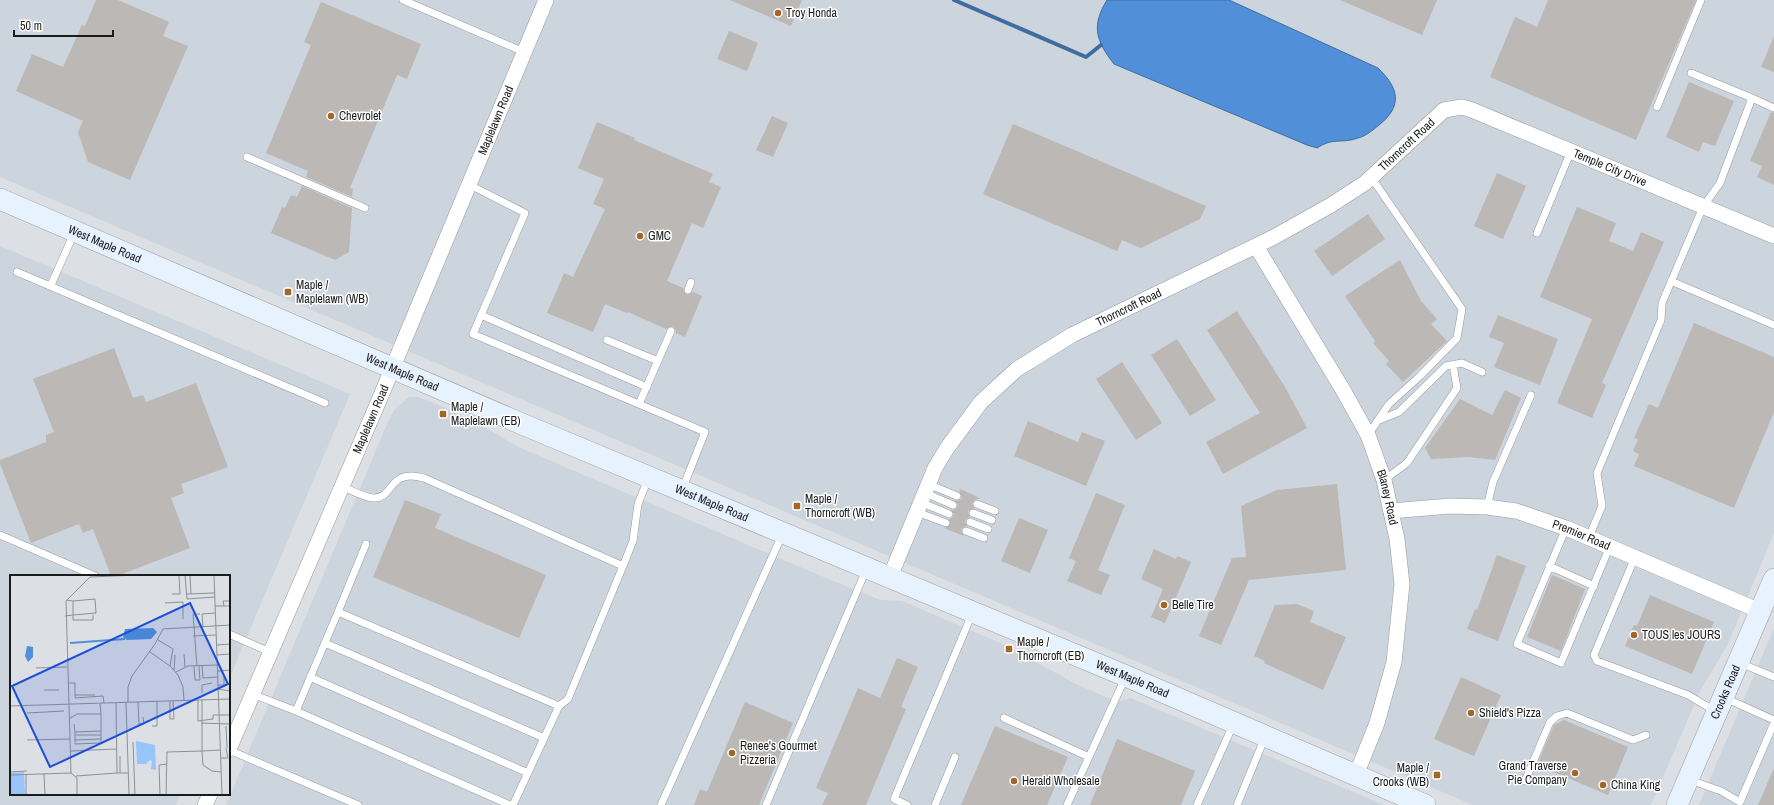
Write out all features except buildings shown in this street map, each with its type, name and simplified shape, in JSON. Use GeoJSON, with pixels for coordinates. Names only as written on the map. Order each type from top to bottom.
{"type":"FeatureCollection","features":[{"type":"Feature","properties":{"kind":"main road","name":"West Maple Road"},"geometry":{"type":"LineString","coordinates":[[0,199],[682,490],[1126,676],[1425,805]]}},
{"type":"Feature","properties":{"kind":"main road","name":"Crooks Road"},"geometry":{"type":"LineString","coordinates":[[1677,805],[1774,579]]}},
{"type":"Feature","properties":{"kind":"street","name":"Maplelawn Road"},"geometry":{"type":"LineString","coordinates":[[230,748],[546,0]]}},
{"type":"Feature","properties":{"kind":"street","name":"Temple City Drive"},"geometry":{"type":"LineString","coordinates":[[1444,110],[1458,107],[1472,110],[1774,236]]}},
{"type":"Feature","properties":{"kind":"street","name":"Thorncroft Road"},"geometry":{"type":"LineString","coordinates":[[890,577],[923,498],[947,448],[969,416],[994,389],[1017,369],[1072,335],[1256,246],[1331,205],[1371,177],[1444,110]]}},
{"type":"Feature","properties":{"kind":"street","name":"Blaney Road"},"geometry":{"type":"LineString","coordinates":[[1256,246],[1343,390],[1368,435],[1384,480],[1392,512],[1397,539],[1402,584],[1394,662],[1377,723],[1356,775]]}},
{"type":"Feature","properties":{"kind":"street","name":"Premier Road"},"geometry":{"type":"LineString","coordinates":[[1392,512],[1450,506],[1487,507],[1516,511],[1589,537],[1760,611]]}},
{"type":"Feature","properties":{"kind":"street"},"geometry":{"type":"LineString","coordinates":[[205,805],[210,795]]}},
{"type":"Feature","properties":{"kind":"lane"},"geometry":{"type":"LineString","coordinates":[[403,0],[524,52]]}},
{"type":"Feature","properties":{"kind":"lane"},"geometry":{"type":"LineString","coordinates":[[1657,107],[1701,0]]}},
{"type":"Feature","properties":{"kind":"lane"},"geometry":{"type":"LineString","coordinates":[[1691,73],[1774,108]]}},
{"type":"Feature","properties":{"kind":"lane"},"geometry":{"type":"LineString","coordinates":[[1589,537],[1602,506],[1597,473],[1661,320],[1662,303],[1671,281],[1703,207],[1720,183],[1752,98]]}},
{"type":"Feature","properties":{"kind":"lane"},"geometry":{"type":"LineString","coordinates":[[1537,233],[1572,151]]}},
{"type":"Feature","properties":{"kind":"lane"},"geometry":{"type":"LineString","coordinates":[[247,157],[365,208]]}},
{"type":"Feature","properties":{"kind":"lane"},"geometry":{"type":"LineString","coordinates":[[1368,435],[1389,404],[1420,376],[1457,338],[1462,309],[1371,177]]}},
{"type":"Feature","properties":{"kind":"lane"},"geometry":{"type":"LineString","coordinates":[[468,184],[524,213],[473,334],[705,432],[682,490]]}},
{"type":"Feature","properties":{"kind":"lane"},"geometry":{"type":"LineString","coordinates":[[51,285],[75,231]]}},
{"type":"Feature","properties":{"kind":"lane"},"geometry":{"type":"LineString","coordinates":[[17,272],[51,285],[325,403]]}},
{"type":"Feature","properties":{"kind":"lane"},"geometry":{"type":"LineString","coordinates":[[1671,281],[1774,325]]}},
{"type":"Feature","properties":{"kind":"lane"},"geometry":{"type":"LineString","coordinates":[[688,290],[691,282]]}},
{"type":"Feature","properties":{"kind":"lane"},"geometry":{"type":"LineString","coordinates":[[481,315],[647,387]]}},
{"type":"Feature","properties":{"kind":"lane"},"geometry":{"type":"LineString","coordinates":[[639,404],[671,331]]}},
{"type":"Feature","properties":{"kind":"lane"},"geometry":{"type":"LineString","coordinates":[[607,340],[658,361]]}},
{"type":"Feature","properties":{"kind":"lane"},"geometry":{"type":"LineString","coordinates":[[1377,421],[1399,412],[1446,366],[1462,363],[1482,372]]}},
{"type":"Feature","properties":{"kind":"lane"},"geometry":{"type":"LineString","coordinates":[[1384,480],[1407,463],[1457,388],[1452,365]]}},
{"type":"Feature","properties":{"kind":"lane"},"geometry":{"type":"LineString","coordinates":[[1487,507],[1492,482],[1531,395]]}},
{"type":"Feature","properties":{"kind":"lane"},"geometry":{"type":"LineString","coordinates":[[341,486],[374,498],[386,494],[399,478],[411,474],[424,478],[623,566]]}},
{"type":"Feature","properties":{"kind":"lane"},"geometry":{"type":"LineString","coordinates":[[252,694],[296,711],[511,805],[528,773],[559,706],[568,699],[633,541],[638,504],[649,476]]}},
{"type":"Feature","properties":{"kind":"lane"},"geometry":{"type":"LineString","coordinates":[[923,498],[957,496]]}},
{"type":"Feature","properties":{"kind":"lane"},"geometry":{"type":"LineString","coordinates":[[923,498],[953,505]]}},
{"type":"Feature","properties":{"kind":"lane"},"geometry":{"type":"LineString","coordinates":[[923,498],[949,514]]}},
{"type":"Feature","properties":{"kind":"lane"},"geometry":{"type":"LineString","coordinates":[[923,498],[946,523]]}},
{"type":"Feature","properties":{"kind":"lane"},"geometry":{"type":"LineString","coordinates":[[977,504],[995,512]]}},
{"type":"Feature","properties":{"kind":"lane"},"geometry":{"type":"LineString","coordinates":[[973,513],[992,520]]}},
{"type":"Feature","properties":{"kind":"lane"},"geometry":{"type":"LineString","coordinates":[[970,522],[988,529]]}},
{"type":"Feature","properties":{"kind":"lane"},"geometry":{"type":"LineString","coordinates":[[1566,528],[1518,644],[1561,662],[1610,546]]}},
{"type":"Feature","properties":{"kind":"lane"},"geometry":{"type":"LineString","coordinates":[[966,531],[984,538]]}},
{"type":"Feature","properties":{"kind":"lane"},"geometry":{"type":"LineString","coordinates":[[661,805],[783,532]]}},
{"type":"Feature","properties":{"kind":"lane"},"geometry":{"type":"LineString","coordinates":[[0,535],[93,575]]}},
{"type":"Feature","properties":{"kind":"lane"},"geometry":{"type":"LineString","coordinates":[[296,711],[366,544]]}},
{"type":"Feature","properties":{"kind":"lane"},"geometry":{"type":"LineString","coordinates":[[1635,557],[1594,654],[1597,662],[1688,695],[1774,720]]}},
{"type":"Feature","properties":{"kind":"lane"},"geometry":{"type":"LineString","coordinates":[[1549,566],[1594,586]]}},
{"type":"Feature","properties":{"kind":"lane"},"geometry":{"type":"LineString","coordinates":[[766,805],[867,568]]}},
{"type":"Feature","properties":{"kind":"lane"},"geometry":{"type":"LineString","coordinates":[[338,612],[559,706]]}},
{"type":"Feature","properties":{"kind":"lane"},"geometry":{"type":"LineString","coordinates":[[907,805],[894,799],[973,612]]}},
{"type":"Feature","properties":{"kind":"lane"},"geometry":{"type":"LineString","coordinates":[[230,634],[270,652]]}},
{"type":"Feature","properties":{"kind":"lane"},"geometry":{"type":"LineString","coordinates":[[324,643],[544,738]]}},
{"type":"Feature","properties":{"kind":"lane"},"geometry":{"type":"LineString","coordinates":[[1738,662],[1774,677]]}},
{"type":"Feature","properties":{"kind":"lane"},"geometry":{"type":"LineString","coordinates":[[1067,805],[1126,676]]}},
{"type":"Feature","properties":{"kind":"lane"},"geometry":{"type":"LineString","coordinates":[[310,677],[528,773]]}},
{"type":"Feature","properties":{"kind":"lane"},"geometry":{"type":"LineString","coordinates":[[1525,781],[1550,722],[1557,716],[1567,713],[1633,740],[1646,735]]}},
{"type":"Feature","properties":{"kind":"lane"},"geometry":{"type":"LineString","coordinates":[[1004,718],[1089,757]]}},
{"type":"Feature","properties":{"kind":"lane"},"geometry":{"type":"LineString","coordinates":[[1200,804],[1234,723]]}},
{"type":"Feature","properties":{"kind":"lane"},"geometry":{"type":"LineString","coordinates":[[1688,779],[1721,791],[1740,802],[1774,723]]}},
{"type":"Feature","properties":{"kind":"lane"},"geometry":{"type":"LineString","coordinates":[[1237,805],[1265,736]]}},
{"type":"Feature","properties":{"kind":"lane"},"geometry":{"type":"LineString","coordinates":[[230,750],[358,805]]}},
{"type":"Feature","properties":{"kind":"lane"},"geometry":{"type":"LineString","coordinates":[[935,805],[955,757]]}},
{"type":"Feature","properties":{"kind":"shaded area"},"geometry":{"type":"Polygon","coordinates":[[[0,0],[1774,0],[1774,533],[1728,644],[1700,691],[1651,805],[1473,805],[0,177],[0,0]]]}},
{"type":"Feature","properties":{"kind":"shaded area"},"geometry":{"type":"Polygon","coordinates":[[[0,246],[350,394],[230,677],[230,575],[10,575],[10,795],[180,795],[176,805],[0,805],[0,246]]]}},
{"type":"Feature","properties":{"kind":"shaded area"},"geometry":{"type":"Polygon","coordinates":[[[409,397],[418,397],[446,408],[491,431],[518,447],[826,578],[880,600],[902,601],[1005,645],[1076,684],[1117,702],[1131,698],[1384,805],[226,805],[388,422],[394,410],[409,397]]]}},
{"type":"Feature","properties":{"kind":"shaded area"},"geometry":{"type":"Polygon","coordinates":[[[1774,628],[1774,805],[1699,805],[1752,680],[1774,628]]]}},
{"type":"Feature","properties":{"kind":"water"},"geometry":{"type":"Polygon","coordinates":[[[1107,0],[1229,0],[1378,68],[1385,75],[1394,90],[1395,104],[1387,118],[1364,136],[1347,141],[1328,143],[1317,148],[1307,145],[1114,64],[1103,48],[1097,26],[1102,9],[1107,0]]]}},
{"type":"Feature","properties":{"kind":"waterway"},"geometry":{"type":"LineString","coordinates":[[954,0],[1086,57],[1101,45]]}},
{"type":"Feature","properties":{"kind":"place","name":"Troy Honda"},"geometry":{"type":"Point","coordinates":[778,13]}},
{"type":"Feature","properties":{"kind":"place","name":"Chevrolet"},"geometry":{"type":"Point","coordinates":[331,116]}},
{"type":"Feature","properties":{"kind":"place","name":"GMC"},"geometry":{"type":"Point","coordinates":[640,236]}},
{"type":"Feature","properties":{"kind":"place","name":"Maple / Maplelawn (WB)"},"geometry":{"type":"Point","coordinates":[288,292]}},
{"type":"Feature","properties":{"kind":"place","name":"Maple / Maplelawn (EB)"},"geometry":{"type":"Point","coordinates":[443,414]}},
{"type":"Feature","properties":{"kind":"place","name":"Maple / Thorncroft (WB)"},"geometry":{"type":"Point","coordinates":[797,506]}},
{"type":"Feature","properties":{"kind":"place","name":"Belle Tire"},"geometry":{"type":"Point","coordinates":[1164,605]}},
{"type":"Feature","properties":{"kind":"place","name":"TOUS les JOURS"},"geometry":{"type":"Point","coordinates":[1634,635]}},
{"type":"Feature","properties":{"kind":"place","name":"Maple / Thorncroft (EB)"},"geometry":{"type":"Point","coordinates":[1009,649]}},
{"type":"Feature","properties":{"kind":"place","name":"Shield's Pizza"},"geometry":{"type":"Point","coordinates":[1471,713]}},
{"type":"Feature","properties":{"kind":"place","name":"Renee's Gourmet Pizzeria"},"geometry":{"type":"Point","coordinates":[732,753]}},
{"type":"Feature","properties":{"kind":"place","name":"Grand Traverse Pie Company"},"geometry":{"type":"Point","coordinates":[1575,773]}},
{"type":"Feature","properties":{"kind":"place","name":"Maple / Crooks (WB)"},"geometry":{"type":"Point","coordinates":[1437,775]}},
{"type":"Feature","properties":{"kind":"place","name":"Herald Wholesale"},"geometry":{"type":"Point","coordinates":[1014,781]}},
{"type":"Feature","properties":{"kind":"place","name":"China King"},"geometry":{"type":"Point","coordinates":[1603,785]}}]}
